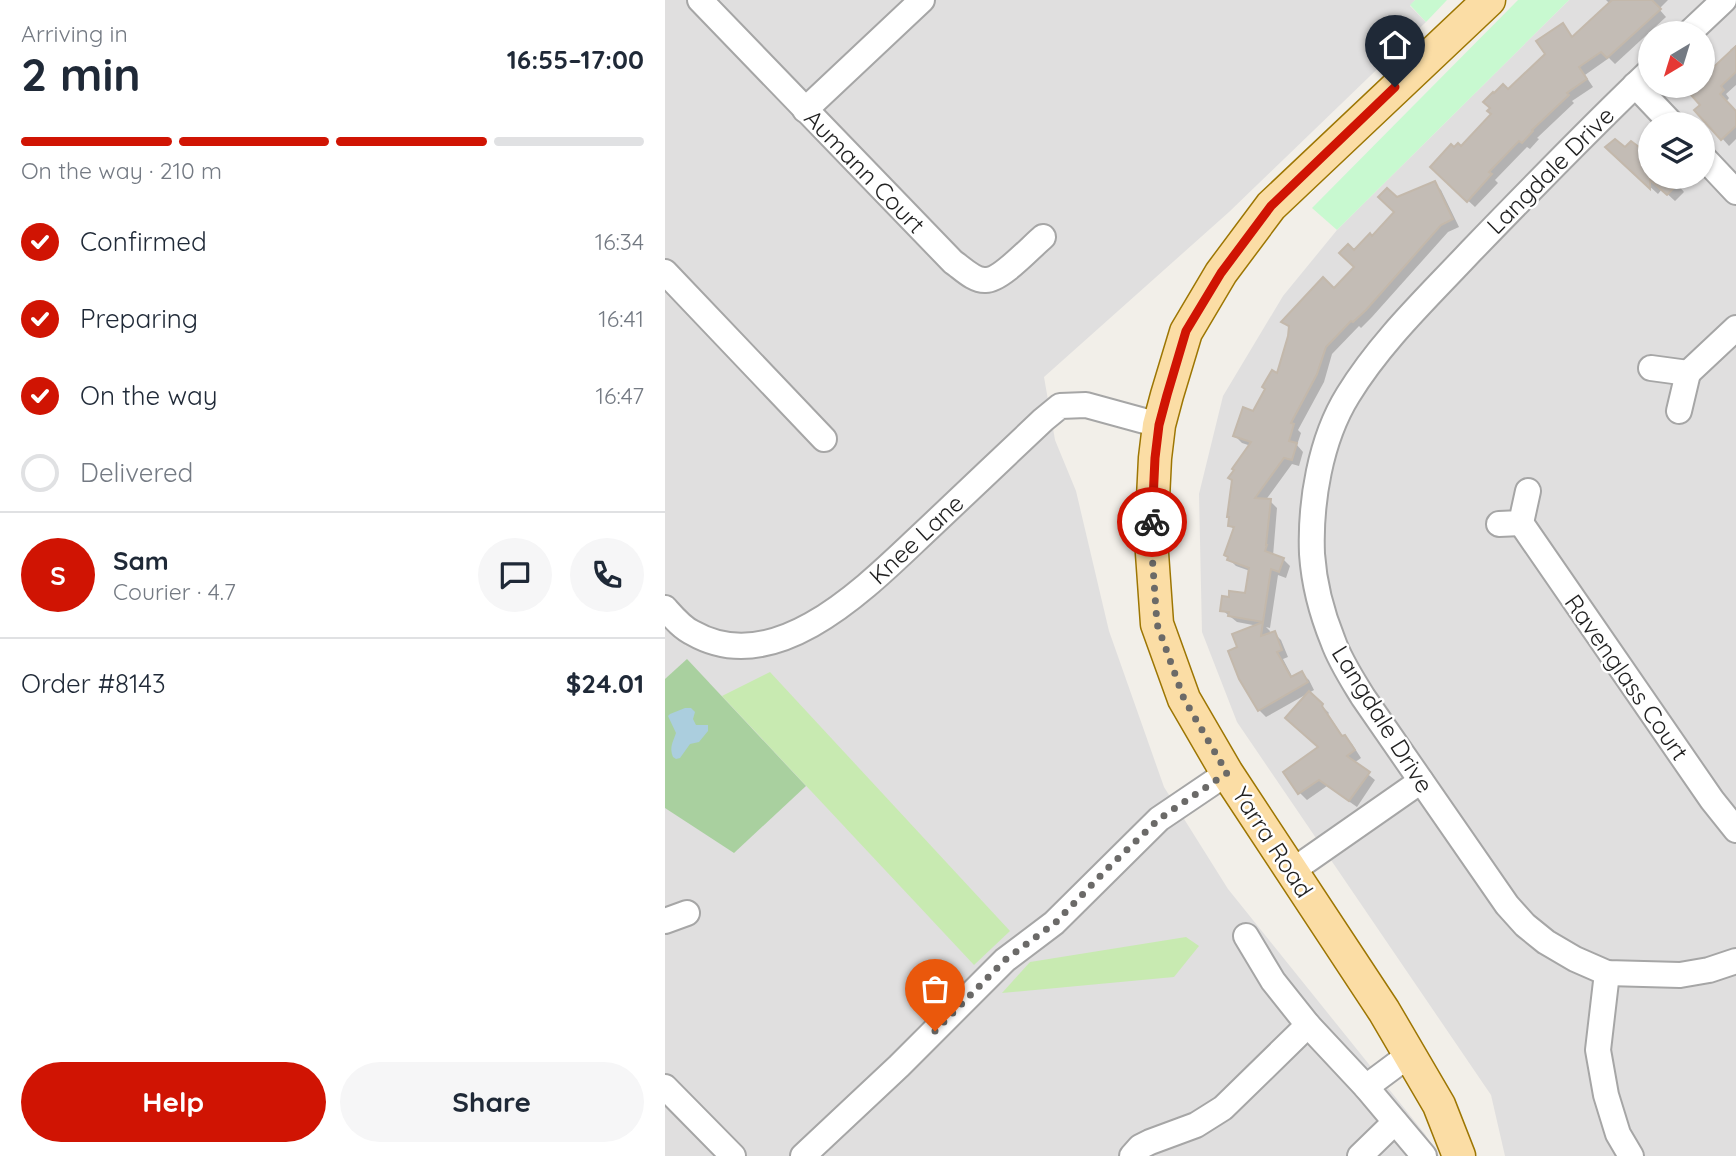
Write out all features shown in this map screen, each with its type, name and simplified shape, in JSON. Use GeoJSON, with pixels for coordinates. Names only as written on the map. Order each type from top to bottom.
{"type":"FeatureCollection","features":[{"type":"Feature","properties":{"kind":"main road","name":"Yarra Road"},"geometry":{"type":"LineString","coordinates":[[1459,1156],[1439,1105],[1384,1012],[1227,773],[1184,699],[1157,624],[1151,539],[1159,425],[1186,331],[1221,273],[1271,206],[1489,0]]}},
{"type":"Feature","properties":{"kind":"street","name":"Aumann Court"},"geometry":{"type":"LineString","coordinates":[[700,0],[953,262],[972,276],[986,281],[1002,274],[1043,237]]}},
{"type":"Feature","properties":{"kind":"street"},"geometry":{"type":"LineString","coordinates":[[805,110],[922,0]]}},
{"type":"Feature","properties":{"kind":"street"},"geometry":{"type":"LineString","coordinates":[[1702,21],[1724,0]]}},
{"type":"Feature","properties":{"kind":"street","name":"Langdale Drive"},"geometry":{"type":"LineString","coordinates":[[1638,83],[1562,156],[1398,328],[1363,372],[1346,398],[1331,432],[1319,471],[1312,555],[1317,591],[1333,644],[1345,668],[1507,905],[1525,925],[1546,942],[1575,959],[1607,973],[1680,975],[1709,970],[1736,961]]}},
{"type":"Feature","properties":{"kind":"street"},"geometry":{"type":"LineString","coordinates":[[1715,170],[1736,192]]}},
{"type":"Feature","properties":{"kind":"street"},"geometry":{"type":"LineString","coordinates":[[665,272],[824,439]]}},
{"type":"Feature","properties":{"kind":"street"},"geometry":{"type":"LineString","coordinates":[[1679,411],[1688,373],[1736,328]]}},
{"type":"Feature","properties":{"kind":"street"},"geometry":{"type":"LineString","coordinates":[[1651,368],[1688,373]]}},
{"type":"Feature","properties":{"kind":"street","name":"Knee Lane"},"geometry":{"type":"LineString","coordinates":[[665,608],[691,633],[714,643],[746,646],[777,640],[808,626],[846,603],[1060,406],[1086,405],[1159,425]]}},
{"type":"Feature","properties":{"kind":"street","name":"Ravenglass Court"},"geometry":{"type":"LineString","coordinates":[[1528,491],[1510,524],[1736,830]]}},
{"type":"Feature","properties":{"kind":"street"},"geometry":{"type":"LineString","coordinates":[[803,1156],[899,1066],[1005,960],[1055,923],[1159,819],[1227,773]]}},
{"type":"Feature","properties":{"kind":"street"},"geometry":{"type":"LineString","coordinates":[[1291,871],[1421,781]]}},
{"type":"Feature","properties":{"kind":"street"},"geometry":{"type":"LineString","coordinates":[[1246,936],[1273,981],[1308,1025],[1366,1087],[1424,1156]]}},
{"type":"Feature","properties":{"kind":"street"},"geometry":{"type":"LineString","coordinates":[[1607,973],[1598,1050],[1606,1094],[1618,1134],[1631,1156]]}},
{"type":"Feature","properties":{"kind":"street"},"geometry":{"type":"LineString","coordinates":[[1132,1156],[1140,1147],[1196,1125],[1223,1108],[1308,1025]]}},
{"type":"Feature","properties":{"kind":"street"},"geometry":{"type":"LineString","coordinates":[[1366,1087],[1409,1055]]}},
{"type":"Feature","properties":{"kind":"street"},"geometry":{"type":"LineString","coordinates":[[665,1087],[733,1156]]}},
{"type":"Feature","properties":{"kind":"street"},"geometry":{"type":"LineString","coordinates":[[1360,1156],[1395,1122]]}},
{"type":"Feature","properties":{"kind":"shaded area"},"geometry":{"type":"Polygon","coordinates":[[[665,0],[1415,0],[1410,6],[1426,22],[1229,212],[1044,377],[1055,440],[1076,491],[1109,631],[1164,787],[1228,889],[1425,1134],[1439,1156],[665,1156],[665,0]]]}},
{"type":"Feature","properties":{"kind":"shaded area"},"geometry":{"type":"Polygon","coordinates":[[[1569,0],[1736,0],[1736,1156],[1505,1156],[1491,1095],[1237,722],[1202,632],[1199,494],[1223,396],[1283,296],[1337,230],[1569,0]]]}},
{"type":"Feature","properties":{"kind":"green space"},"geometry":{"type":"Polygon","coordinates":[[[1415,0],[1447,0],[1426,22],[1410,5],[1415,0]]]}},
{"type":"Feature","properties":{"kind":"green space"},"geometry":{"type":"Polygon","coordinates":[[[1518,0],[1569,0],[1337,230],[1312,208],[1518,0]]]}},
{"type":"Feature","properties":{"kind":"green space"},"geometry":{"type":"Polygon","coordinates":[[[687,659],[806,786],[734,853],[665,808],[665,679],[687,659]]]}},
{"type":"Feature","properties":{"kind":"green space"},"geometry":{"type":"Polygon","coordinates":[[[770,672],[1010,931],[974,965],[722,696],[770,672]]]}},
{"type":"Feature","properties":{"kind":"green space"},"geometry":{"type":"Polygon","coordinates":[[[1186,937],[1199,946],[1174,977],[1002,993],[1030,962],[1186,937]]]}},
{"type":"Feature","properties":{"kind":"water"},"geometry":{"type":"Polygon","coordinates":[[[691,708],[695,712],[693,719],[696,725],[708,725],[708,731],[699,742],[690,744],[680,758],[676,759],[671,750],[676,733],[668,716],[691,708]]]}},
{"type":"Feature","properties":{"kind":"building"},"geometry":{"type":"Polygon","coordinates":[[[1612,0],[1652,0],[1661,9],[1648,21],[1638,21],[1638,30],[1607,58],[1601,52],[1579,67],[1587,79],[1567,93],[1569,95],[1522,143],[1519,141],[1489,172],[1492,174],[1467,202],[1430,167],[1451,144],[1454,147],[1458,143],[1461,146],[1491,114],[1487,111],[1490,108],[1483,102],[1493,92],[1503,84],[1508,89],[1545,54],[1536,41],[1563,23],[1572,37],[1612,0]]]}},
{"type":"Feature","properties":{"kind":"building"},"geometry":{"type":"Polygon","coordinates":[[[1736,46],[1736,72],[1721,86],[1724,90],[1720,94],[1736,111],[1736,126],[1721,140],[1715,133],[1715,112],[1694,110],[1700,105],[1694,98],[1715,98],[1715,66],[1736,46]]]}},
{"type":"Feature","properties":{"kind":"building"},"geometry":{"type":"Polygon","coordinates":[[[1615,139],[1625,147],[1631,141],[1638,146],[1638,178],[1605,147],[1615,139]]]}},
{"type":"Feature","properties":{"kind":"building"},"geometry":{"type":"Polygon","coordinates":[[[1435,181],[1453,219],[1441,225],[1366,310],[1351,321],[1326,347],[1317,374],[1291,423],[1294,424],[1289,441],[1297,443],[1292,460],[1284,458],[1255,498],[1271,499],[1265,551],[1284,558],[1279,572],[1271,569],[1263,622],[1228,616],[1229,612],[1220,611],[1222,596],[1229,597],[1229,591],[1245,593],[1249,568],[1227,560],[1228,557],[1224,555],[1234,527],[1228,526],[1232,480],[1228,478],[1251,442],[1233,436],[1243,407],[1253,411],[1272,370],[1277,373],[1289,326],[1281,322],[1323,277],[1334,288],[1354,267],[1339,253],[1348,244],[1354,250],[1370,233],[1372,236],[1394,212],[1378,197],[1387,188],[1397,197],[1435,181]]]}},
{"type":"Feature","properties":{"kind":"building"},"geometry":{"type":"Polygon","coordinates":[[[1660,189],[1673,189],[1667,195],[1660,189]]]}},
{"type":"Feature","properties":{"kind":"building"},"geometry":{"type":"Polygon","coordinates":[[[1263,622],[1261,636],[1275,631],[1282,650],[1277,652],[1291,677],[1302,671],[1308,682],[1258,711],[1239,679],[1228,651],[1237,647],[1232,634],[1263,622]]]}},
{"type":"Feature","properties":{"kind":"building"},"geometry":{"type":"Polygon","coordinates":[[[1309,691],[1323,704],[1342,736],[1345,735],[1355,750],[1347,756],[1370,772],[1349,801],[1319,780],[1298,794],[1283,772],[1318,747],[1285,718],[1309,691]]]}},
{"type":"Feature","properties":{"kind":"way so far"},"geometry":{"type":"LineString","coordinates":[[935,1031],[1005,960],[1055,923],[1159,819],[1227,773],[1184,699],[1157,624],[1152,522]]}},
{"type":"Feature","properties":{"kind":"route"},"geometry":{"type":"LineString","coordinates":[[1152,522],[1159,425],[1186,331],[1221,273],[1271,206],[1395,87]]}}]}
